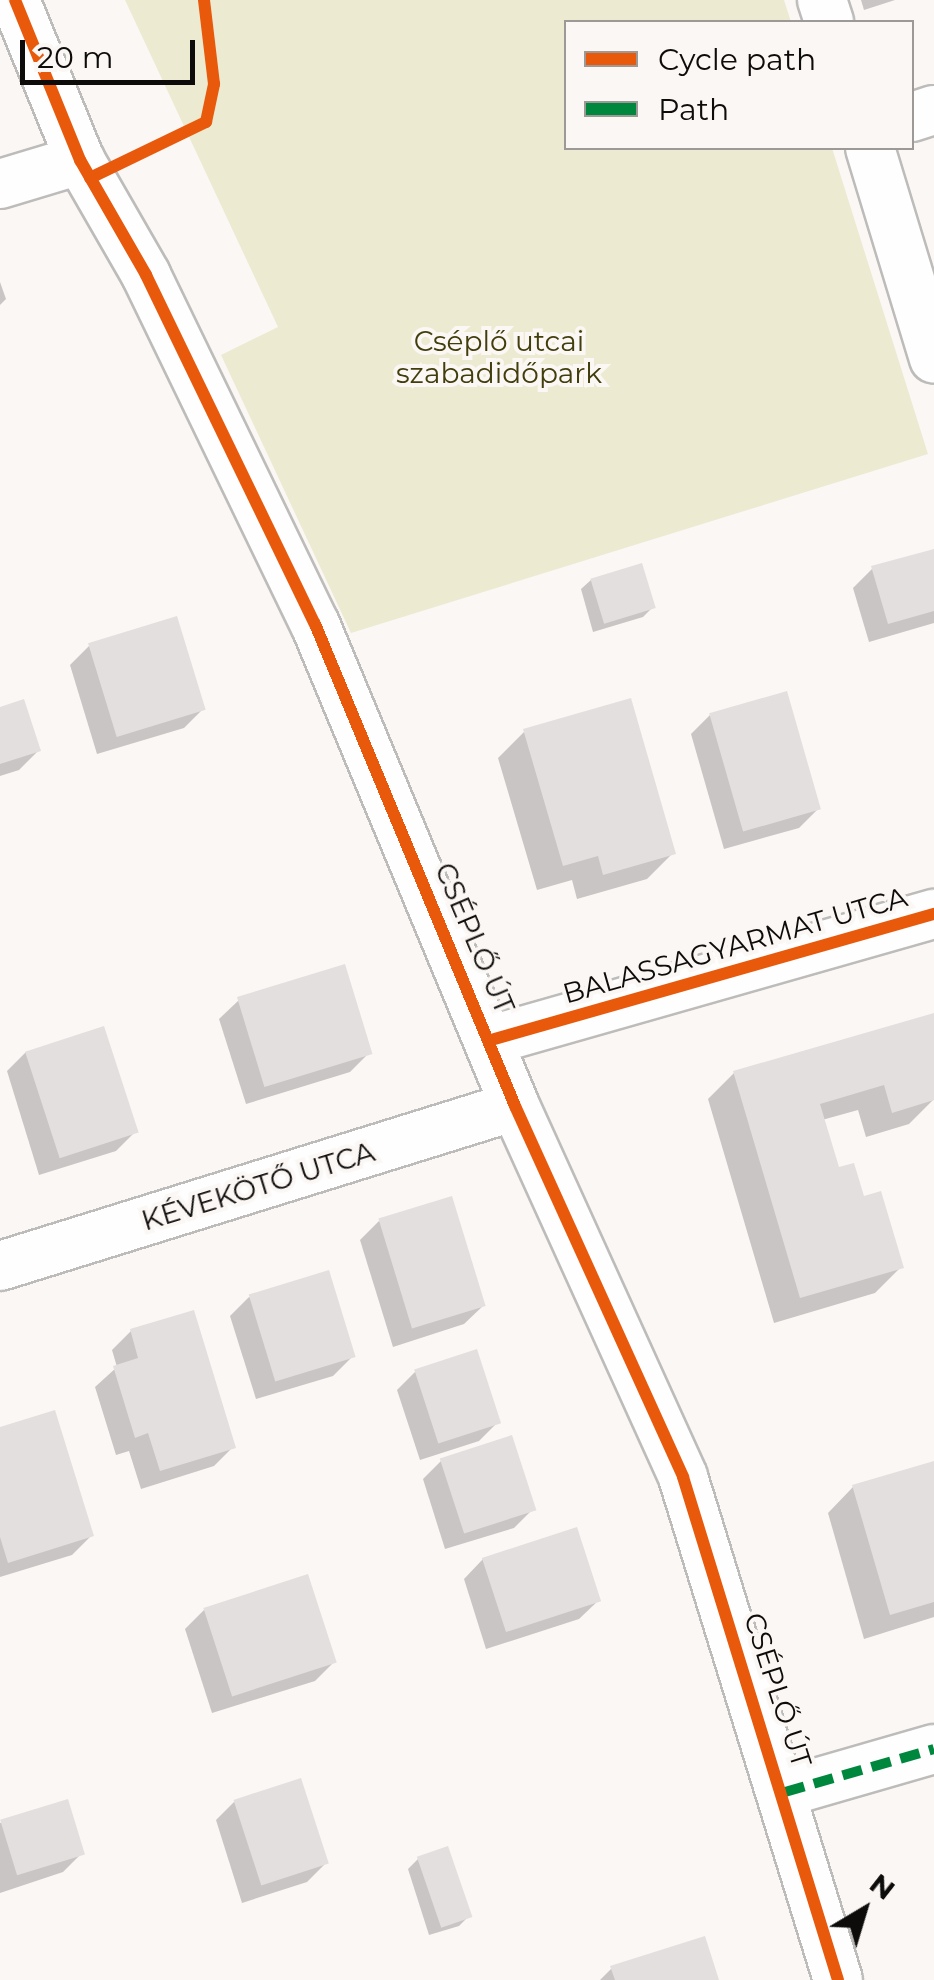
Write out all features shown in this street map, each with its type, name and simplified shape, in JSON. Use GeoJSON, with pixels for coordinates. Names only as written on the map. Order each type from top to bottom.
{"type":"FeatureCollection","features":[{"type":"Feature","properties":{"kind":"street","name":"CSÉPLŐ ÚT"},"geometry":{"type":"LineString","coordinates":[[15,0],[80,160],[146,275],[315,624],[491,1040],[515,1106],[683,1477],[785,1792],[838,1980]]}},
{"type":"Feature","properties":{"kind":"street"},"geometry":{"type":"LineString","coordinates":[[871,150],[934,358]]}},
{"type":"Feature","properties":{"kind":"street"},"geometry":{"type":"LineString","coordinates":[[0,184],[80,160]]}},
{"type":"Feature","properties":{"kind":"street","name":"BALASSAGYARMAT UTCA"},"geometry":{"type":"LineString","coordinates":[[491,1040],[934,914]]}},
{"type":"Feature","properties":{"kind":"street","name":"KÉVEKÖTŐ UTCA"},"geometry":{"type":"LineString","coordinates":[[0,1266],[515,1106]]}},
{"type":"Feature","properties":{"kind":"street"},"geometry":{"type":"LineString","coordinates":[[785,1792],[934,1748]]}},
{"type":"Feature","properties":{"kind":"green space","name":"Cséplő utcai szabadidőpark"},"geometry":{"type":"Polygon","coordinates":[[[125,0],[784,0],[790,20],[564,20],[564,150],[833,150],[928,454],[351,633],[221,355],[278,327],[125,0]]]}},
{"type":"Feature","properties":{"kind":"building"},"geometry":{"type":"Polygon","coordinates":[[[934,549],[934,611],[888,624],[871,566],[934,549]]]}},
{"type":"Feature","properties":{"kind":"building"},"geometry":{"type":"Polygon","coordinates":[[[642,563],[656,608],[604,624],[590,579],[642,563]]]}},
{"type":"Feature","properties":{"kind":"building"},"geometry":{"type":"Polygon","coordinates":[[[177,616],[206,710],[117,737],[88,643],[177,616]]]}},
{"type":"Feature","properties":{"kind":"building"},"geometry":{"type":"Polygon","coordinates":[[[787,691],[821,809],[743,832],[709,713],[787,691]]]}},
{"type":"Feature","properties":{"kind":"building"},"geometry":{"type":"Polygon","coordinates":[[[631,698],[676,854],[603,875],[598,856],[563,866],[523,729],[631,698]]]}},
{"type":"Feature","properties":{"kind":"building"},"geometry":{"type":"Polygon","coordinates":[[[24,699],[41,751],[0,764],[0,707],[24,699]]]}},
{"type":"Feature","properties":{"kind":"building"},"geometry":{"type":"Polygon","coordinates":[[[345,964],[372,1054],[264,1087],[237,997],[345,964]]]}},
{"type":"Feature","properties":{"kind":"building"},"geometry":{"type":"Polygon","coordinates":[[[934,1013],[934,1100],[892,1113],[884,1085],[820,1104],[839,1167],[854,1163],[864,1196],[881,1191],[904,1268],[800,1298],[733,1071],[934,1013]]]}},
{"type":"Feature","properties":{"kind":"building"},"geometry":{"type":"Polygon","coordinates":[[[104,1026],[139,1133],[60,1158],[25,1052],[104,1026]]]}},
{"type":"Feature","properties":{"kind":"building"},"geometry":{"type":"Polygon","coordinates":[[[452,1196],[486,1306],[412,1328],[378,1219],[452,1196]]]}},
{"type":"Feature","properties":{"kind":"building"},"geometry":{"type":"Polygon","coordinates":[[[329,1270],[356,1357],[275,1382],[249,1295],[329,1270]]]}},
{"type":"Feature","properties":{"kind":"building"},"geometry":{"type":"Polygon","coordinates":[[[194,1310],[236,1448],[160,1471],[148,1433],[135,1438],[113,1366],[138,1358],[130,1329],[194,1310]]]}},
{"type":"Feature","properties":{"kind":"building"},"geometry":{"type":"Polygon","coordinates":[[[477,1349],[501,1423],[438,1444],[414,1369],[477,1349]]]}},
{"type":"Feature","properties":{"kind":"building"},"geometry":{"type":"Polygon","coordinates":[[[55,1410],[94,1536],[8,1563],[0,1537],[0,1427],[55,1410]]]}},
{"type":"Feature","properties":{"kind":"building"},"geometry":{"type":"Polygon","coordinates":[[[512,1435],[536,1510],[464,1534],[440,1458],[512,1435]]]}},
{"type":"Feature","properties":{"kind":"building"},"geometry":{"type":"Polygon","coordinates":[[[934,1461],[934,1602],[890,1615],[852,1485],[934,1461]]]}},
{"type":"Feature","properties":{"kind":"building"},"geometry":{"type":"Polygon","coordinates":[[[577,1527],[601,1601],[506,1632],[482,1558],[577,1527]]]}},
{"type":"Feature","properties":{"kind":"building"},"geometry":{"type":"Polygon","coordinates":[[[308,1574],[337,1662],[232,1696],[203,1608],[308,1574]]]}},
{"type":"Feature","properties":{"kind":"building"},"geometry":{"type":"Polygon","coordinates":[[[301,1778],[329,1864],[261,1886],[233,1800],[301,1778]]]}},
{"type":"Feature","properties":{"kind":"building"},"geometry":{"type":"Polygon","coordinates":[[[68,1799],[85,1854],[17,1875],[0,1820],[68,1799]]]}},
{"type":"Feature","properties":{"kind":"building"},"geometry":{"type":"Polygon","coordinates":[[[448,1846],[472,1917],[441,1928],[417,1857],[448,1846]]]}},
{"type":"Feature","properties":{"kind":"building"},"geometry":{"type":"Polygon","coordinates":[[[705,1936],[719,1980],[615,1980],[610,1966],[705,1936]]]}},
{"type":"Feature","properties":{"kind":"marked path"},"geometry":{"type":"LineString","coordinates":[[785,1792],[934,1749]]}},
{"type":"Feature","properties":{"kind":"cycle path"},"geometry":{"type":"LineString","coordinates":[[15,0],[80,160],[146,275],[315,624],[515,1106],[683,1477],[838,1980]]}},
{"type":"Feature","properties":{"kind":"cycle path"},"geometry":{"type":"LineString","coordinates":[[90,178],[206,122],[214,84],[204,0]]}},
{"type":"Feature","properties":{"kind":"cycle path"},"geometry":{"type":"LineString","coordinates":[[491,1040],[934,914]]}}]}
